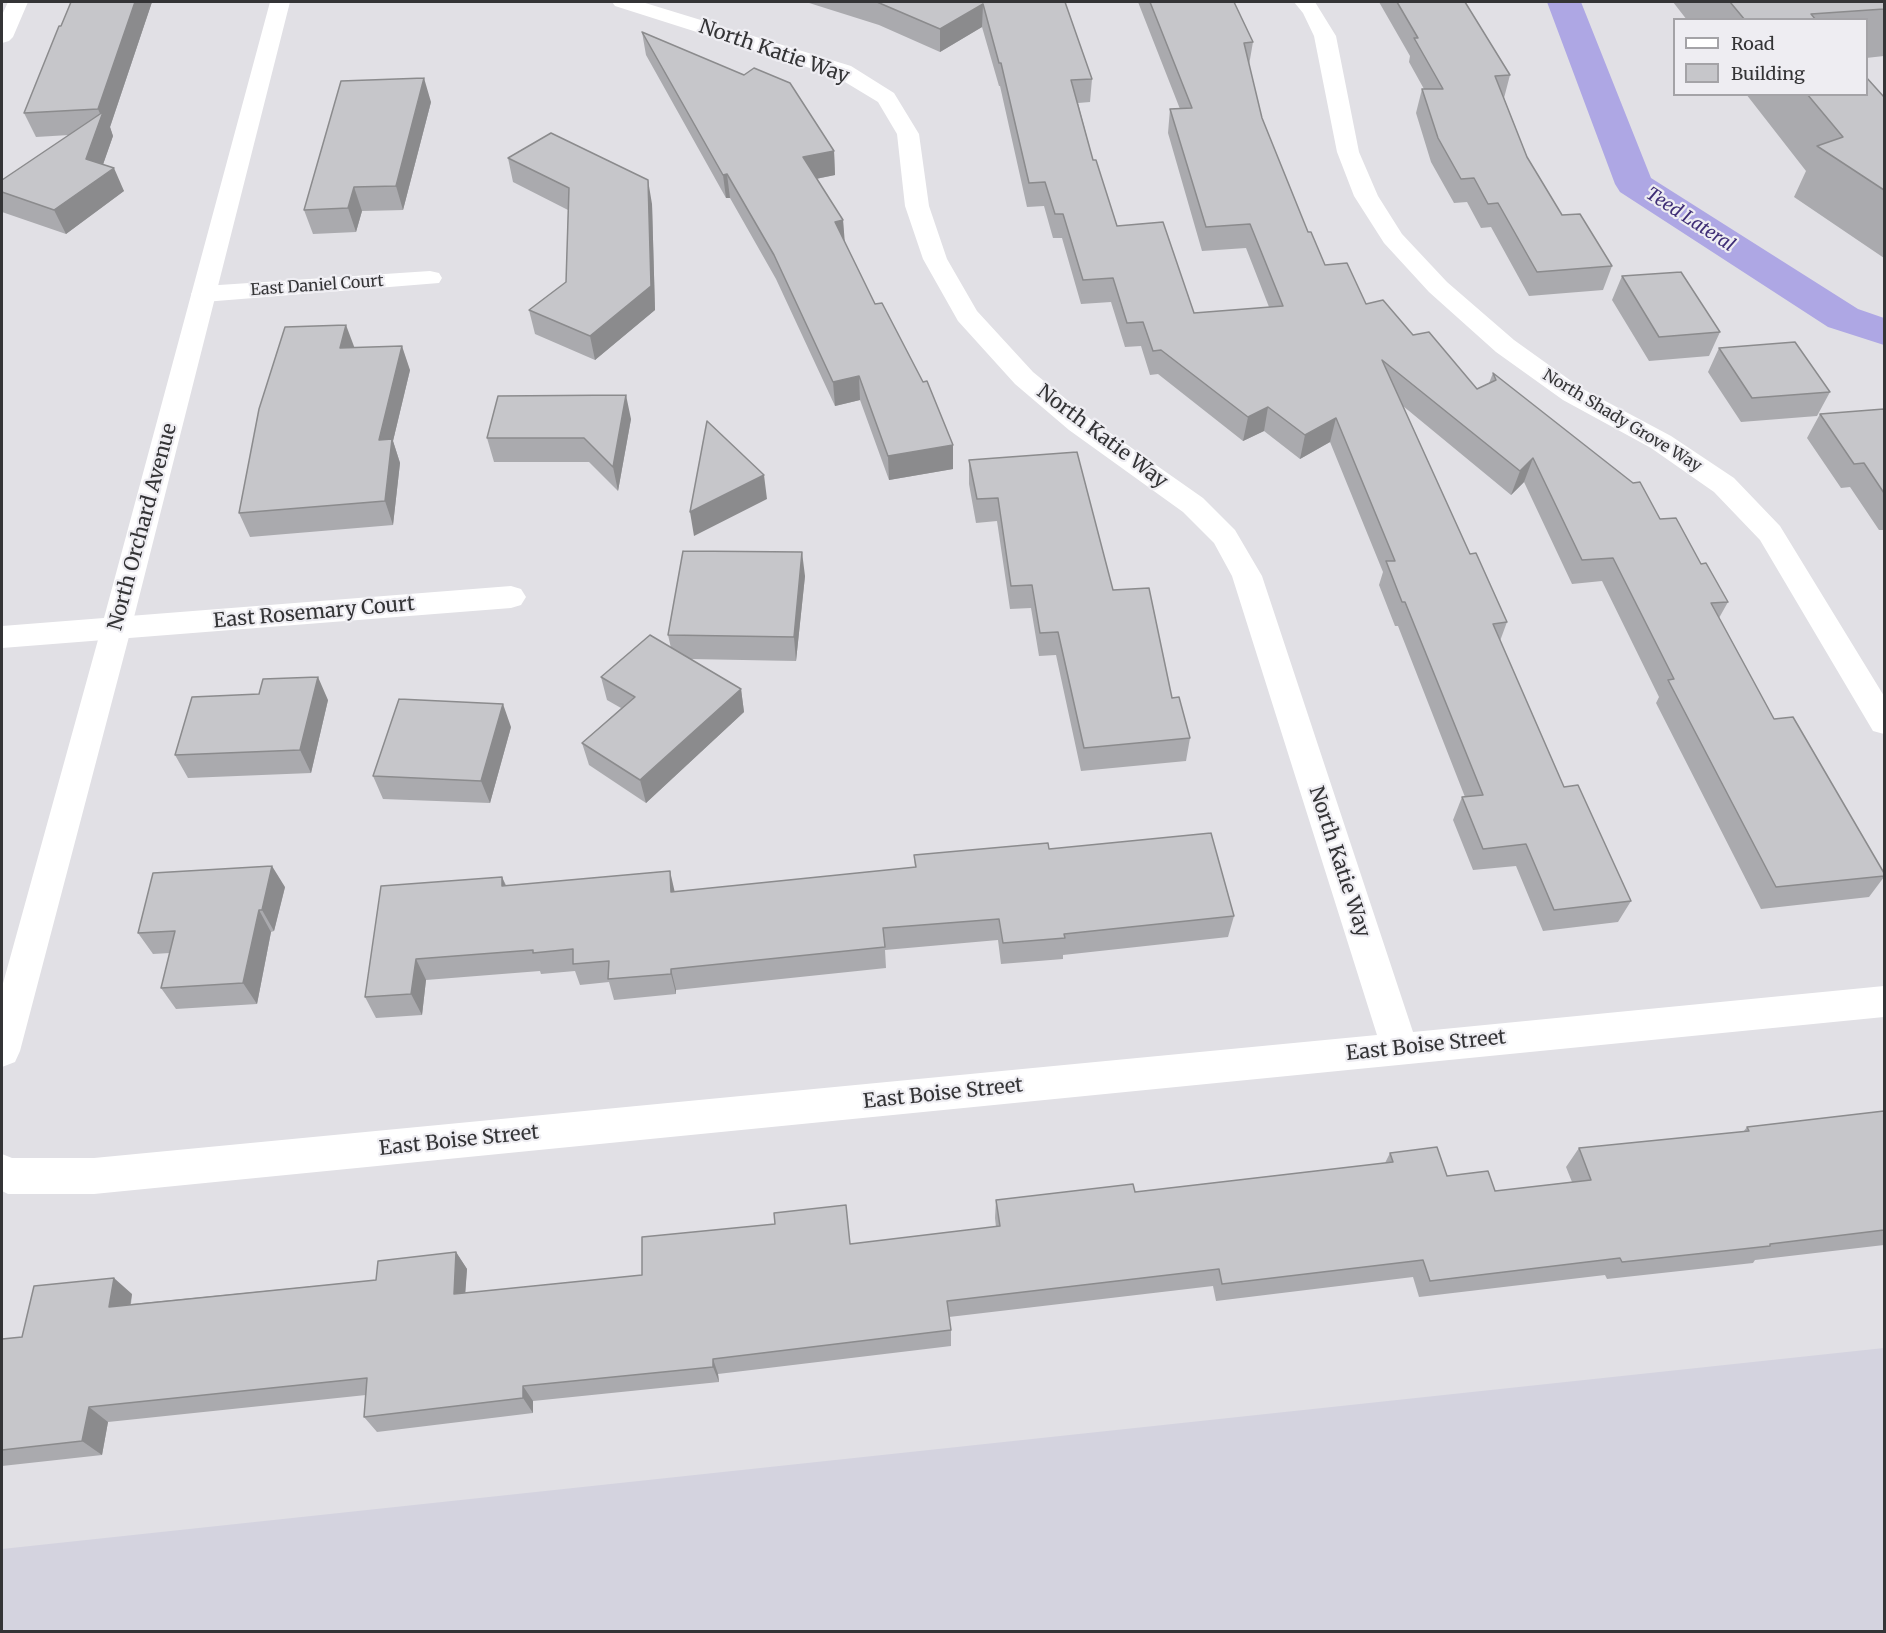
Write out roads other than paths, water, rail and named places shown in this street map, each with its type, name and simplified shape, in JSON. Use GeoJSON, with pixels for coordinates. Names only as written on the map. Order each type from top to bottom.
{"type":"FeatureCollection","features":[{"type":"Feature","properties":{"kind":"street"},"geometry":{"type":"LineString","coordinates":[[2,37],[18,2]]}},
{"type":"Feature","properties":{"kind":"street","name":"North Orchard Avenue"},"geometry":{"type":"LineString","coordinates":[[2,1051],[116,629],[280,2]]}},
{"type":"Feature","properties":{"kind":"street","name":"North Katie Way"},"geometry":{"type":"LineString","coordinates":[[622,2],[843,71],[886,98],[908,134],[917,206],[935,259],[967,315],[1023,378],[1079,424],[1193,505],[1225,537],[1247,576],[1400,1049]]}},
{"type":"Feature","properties":{"kind":"street","name":"North Shady Grove Way"},"geometry":{"type":"LineString","coordinates":[[1304,2],[1312,11],[1325,36],[1348,152],[1366,196],[1394,238],[1438,287],[1515,353],[1572,394],[1661,441],[1724,485],[1770,533],[1884,722]]}},
{"type":"Feature","properties":{"kind":"street","name":"East Daniel Court"},"geometry":{"type":"LineString","coordinates":[[204,294],[430,278]]}},
{"type":"Feature","properties":{"kind":"street","name":"East Rosemary Court"},"geometry":{"type":"LineString","coordinates":[[2,637],[511,597]]}},
{"type":"Feature","properties":{"kind":"street","name":"East Boise Street"},"geometry":{"type":"LineString","coordinates":[[2,1172],[8,1176],[94,1176],[1884,1002]]}},
{"type":"Feature","properties":{"kind":"waterway","name":"Teed Lateral"},"geometry":{"type":"LineString","coordinates":[[1564,2],[1634,184],[1843,318],[1884,332]]}}]}
